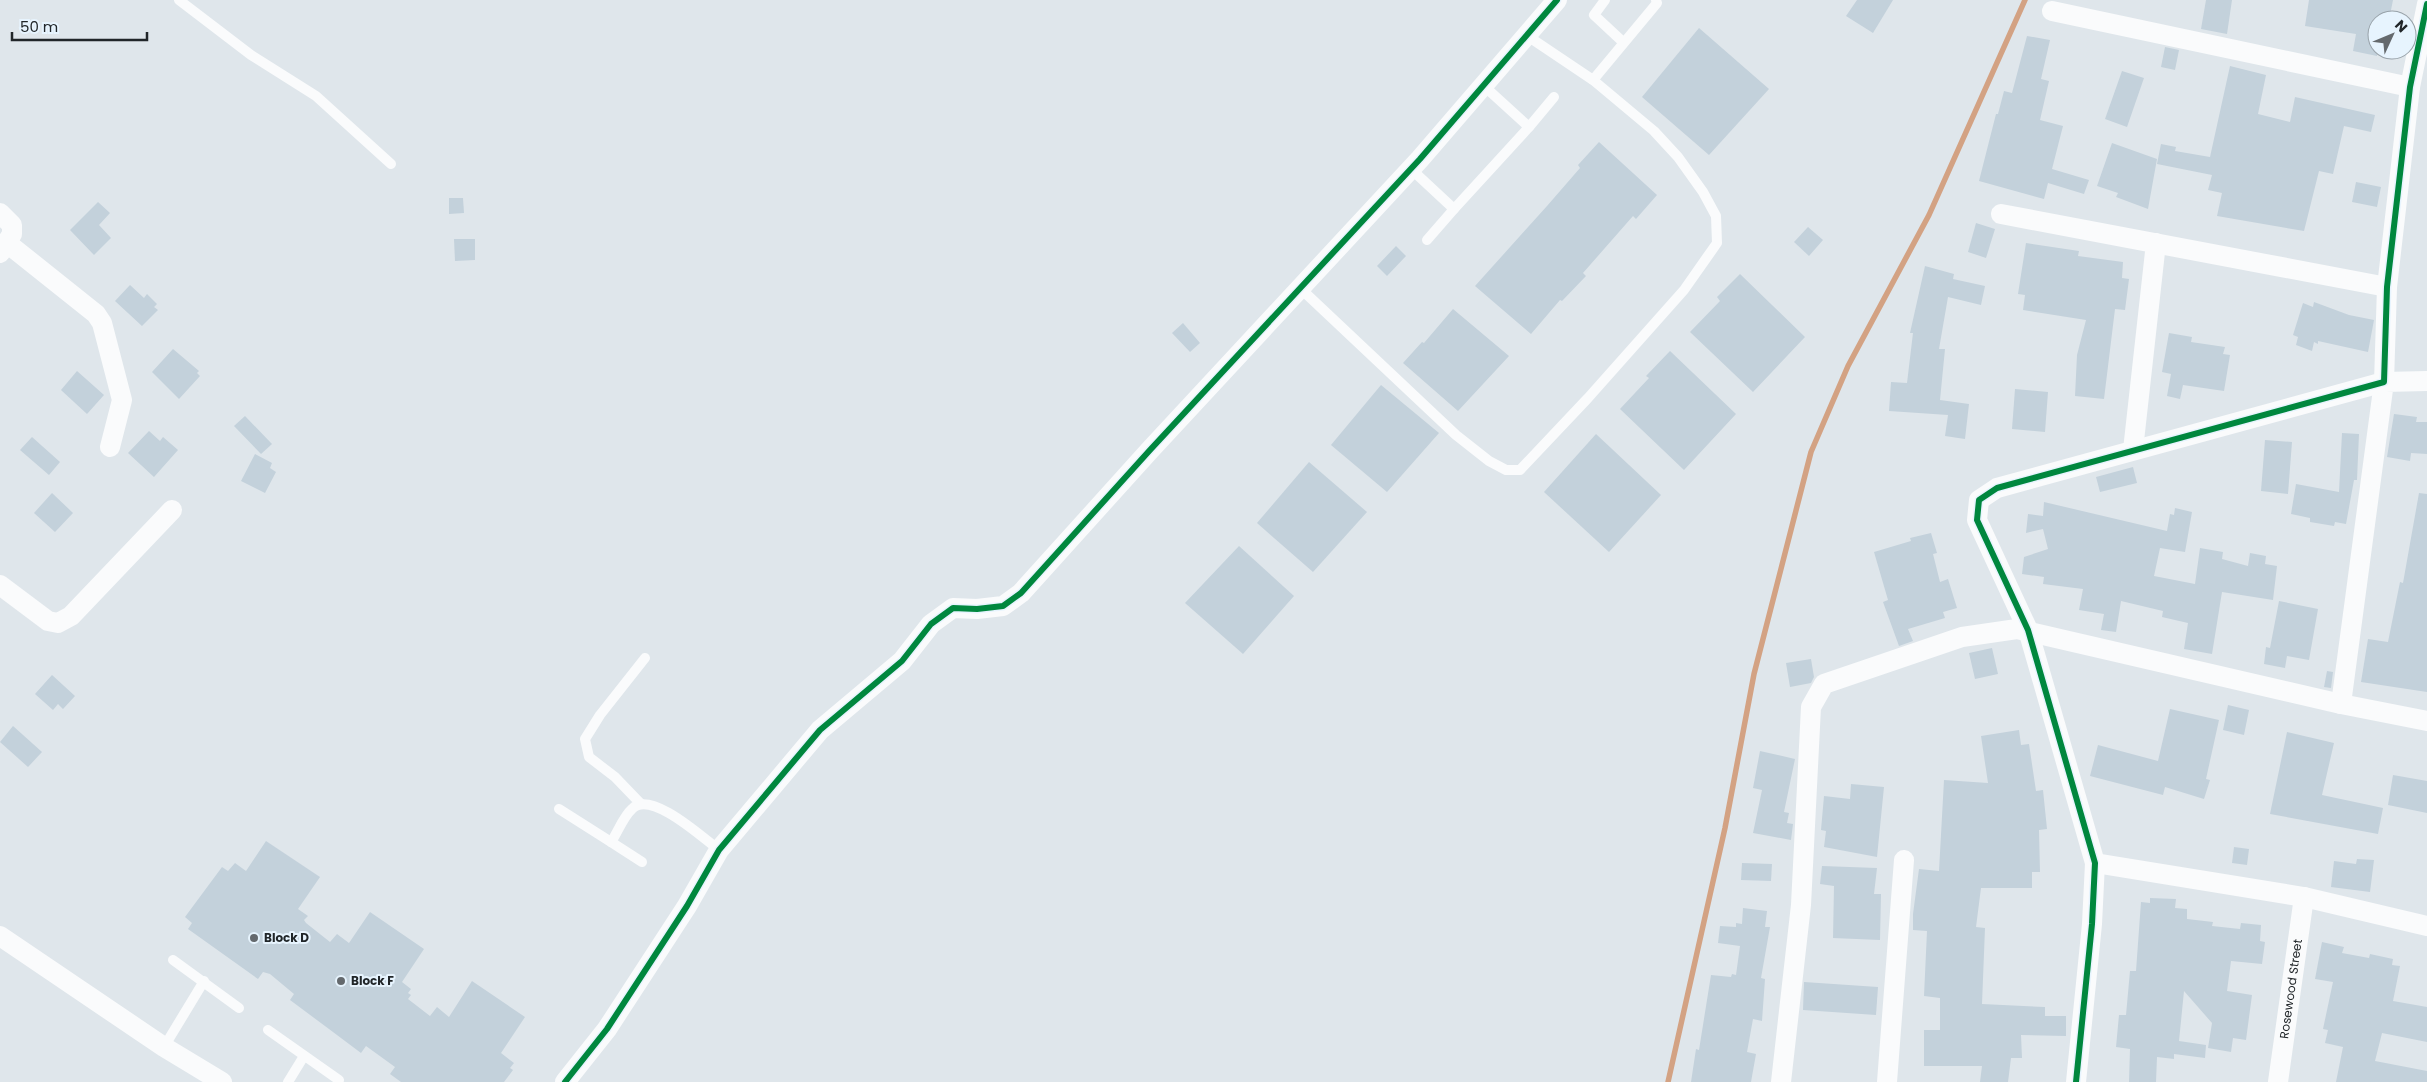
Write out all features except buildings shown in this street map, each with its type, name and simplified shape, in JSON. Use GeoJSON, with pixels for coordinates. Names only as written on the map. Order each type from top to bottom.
{"type":"FeatureCollection","features":[{"type":"Feature","properties":{"kind":"street"},"geometry":{"type":"LineString","coordinates":[[565,1082],[617,1012],[687,906],[719,850],[820,730],[902,661],[931,624],[953,608],[977,609],[1003,606],[1022,593],[1411,169],[1557,0]]}},
{"type":"Feature","properties":{"kind":"street"},"geometry":{"type":"LineString","coordinates":[[2340,704],[2384,382],[2387,287],[2410,87],[2427,4]]}},
{"type":"Feature","properties":{"kind":"street"},"geometry":{"type":"LineString","coordinates":[[2052,11],[2410,87]]}},
{"type":"Feature","properties":{"kind":"street"},"geometry":{"type":"LineString","coordinates":[[0,213],[12,225],[12,234],[3,248],[96,314],[102,323],[122,400],[110,447]]}},
{"type":"Feature","properties":{"kind":"street"},"geometry":{"type":"LineString","coordinates":[[2001,214],[2387,287]]}},
{"type":"Feature","properties":{"kind":"street"},"geometry":{"type":"LineString","coordinates":[[2133,450],[2156,243]]}},
{"type":"Feature","properties":{"kind":"street"},"geometry":{"type":"LineString","coordinates":[[2076,1082],[2092,924],[2095,863],[2028,630],[1977,520],[1979,500],[1997,488],[2384,382],[2427,381]]}},
{"type":"Feature","properties":{"kind":"street"},"geometry":{"type":"LineString","coordinates":[[0,585],[48,621],[58,623],[71,616],[172,510]]}},
{"type":"Feature","properties":{"kind":"street"},"geometry":{"type":"LineString","coordinates":[[1780,1082],[1801,905],[1811,707],[1824,684],[1894,659],[1977,633],[2010,628],[2028,630],[2340,704],[2427,721]]}},
{"type":"Feature","properties":{"kind":"street"},"geometry":{"type":"LineString","coordinates":[[1887,1082],[1904,860]]}},
{"type":"Feature","properties":{"kind":"street"},"geometry":{"type":"LineString","coordinates":[[2095,863],[2304,897],[2427,926]]}},
{"type":"Feature","properties":{"kind":"street","name":"Rosewood Street"},"geometry":{"type":"LineString","coordinates":[[2278,1082],[2304,897]]}},
{"type":"Feature","properties":{"kind":"street"},"geometry":{"type":"LineString","coordinates":[[0,936],[164,1047],[222,1082]]}},
{"type":"Feature","properties":{"kind":"lane"},"geometry":{"type":"LineString","coordinates":[[179,0],[251,55],[316,96],[390,164]]}},
{"type":"Feature","properties":{"kind":"lane"},"geometry":{"type":"LineString","coordinates":[[1605,0],[1594,15],[1623,42]]}},
{"type":"Feature","properties":{"kind":"lane"},"geometry":{"type":"LineString","coordinates":[[1593,80],[1657,3],[1656,0]]}},
{"type":"Feature","properties":{"kind":"lane"},"geometry":{"type":"LineString","coordinates":[[1300,288],[1469,445],[1489,461],[1506,470],[1520,470],[1588,398],[1684,290],[1717,243],[1716,216],[1703,192],[1678,157],[1654,131],[1593,80],[1526,35]]}},
{"type":"Feature","properties":{"kind":"lane"},"geometry":{"type":"LineString","coordinates":[[1484,86],[1529,128]]}},
{"type":"Feature","properties":{"kind":"lane"},"geometry":{"type":"LineString","coordinates":[[1427,240],[1529,128],[1554,97]]}},
{"type":"Feature","properties":{"kind":"lane"},"geometry":{"type":"LineString","coordinates":[[1411,169],[1454,209]]}},
{"type":"Feature","properties":{"kind":"lane"},"geometry":{"type":"LineString","coordinates":[[641,804],[615,777],[589,757],[585,739],[600,715],[645,658]]}},
{"type":"Feature","properties":{"kind":"lane"},"geometry":{"type":"LineString","coordinates":[[611,842],[632,808],[641,804],[654,804],[719,850]]}},
{"type":"Feature","properties":{"kind":"lane"},"geometry":{"type":"LineString","coordinates":[[559,809],[642,862]]}},
{"type":"Feature","properties":{"kind":"lane"},"geometry":{"type":"LineString","coordinates":[[173,960],[239,1008]]}},
{"type":"Feature","properties":{"kind":"lane"},"geometry":{"type":"LineString","coordinates":[[164,1047],[204,981]]}},
{"type":"Feature","properties":{"kind":"lane"},"geometry":{"type":"LineString","coordinates":[[268,1030],[339,1080]]}},
{"type":"Feature","properties":{"kind":"lane"},"geometry":{"type":"LineString","coordinates":[[288,1082],[304,1056]]}},
{"type":"Feature","properties":{"kind":"waterway"},"geometry":{"type":"LineString","coordinates":[[1668,1082],[1725,828],[1754,674],[1811,452],[1848,366],[1929,215],[2025,0]]}},
{"type":"Feature","properties":{"kind":"cycle path"},"geometry":{"type":"LineString","coordinates":[[565,1082],[607,1029],[687,906],[719,850],[820,730],[902,661],[931,624],[953,608],[977,609],[1003,606],[1021,593],[1150,450],[1420,159],[1557,0]]}},
{"type":"Feature","properties":{"kind":"cycle path"},"geometry":{"type":"LineString","coordinates":[[2076,1082],[2092,924],[2095,863],[2028,630],[1977,520],[1979,500],[1997,488],[2384,382],[2387,287],[2410,87],[2427,4]]}},
{"type":"Feature","properties":{"kind":"place","name":"Block D"},"geometry":{"type":"Point","coordinates":[254,938]}},
{"type":"Feature","properties":{"kind":"place","name":"Block F"},"geometry":{"type":"Point","coordinates":[341,981]}}]}
